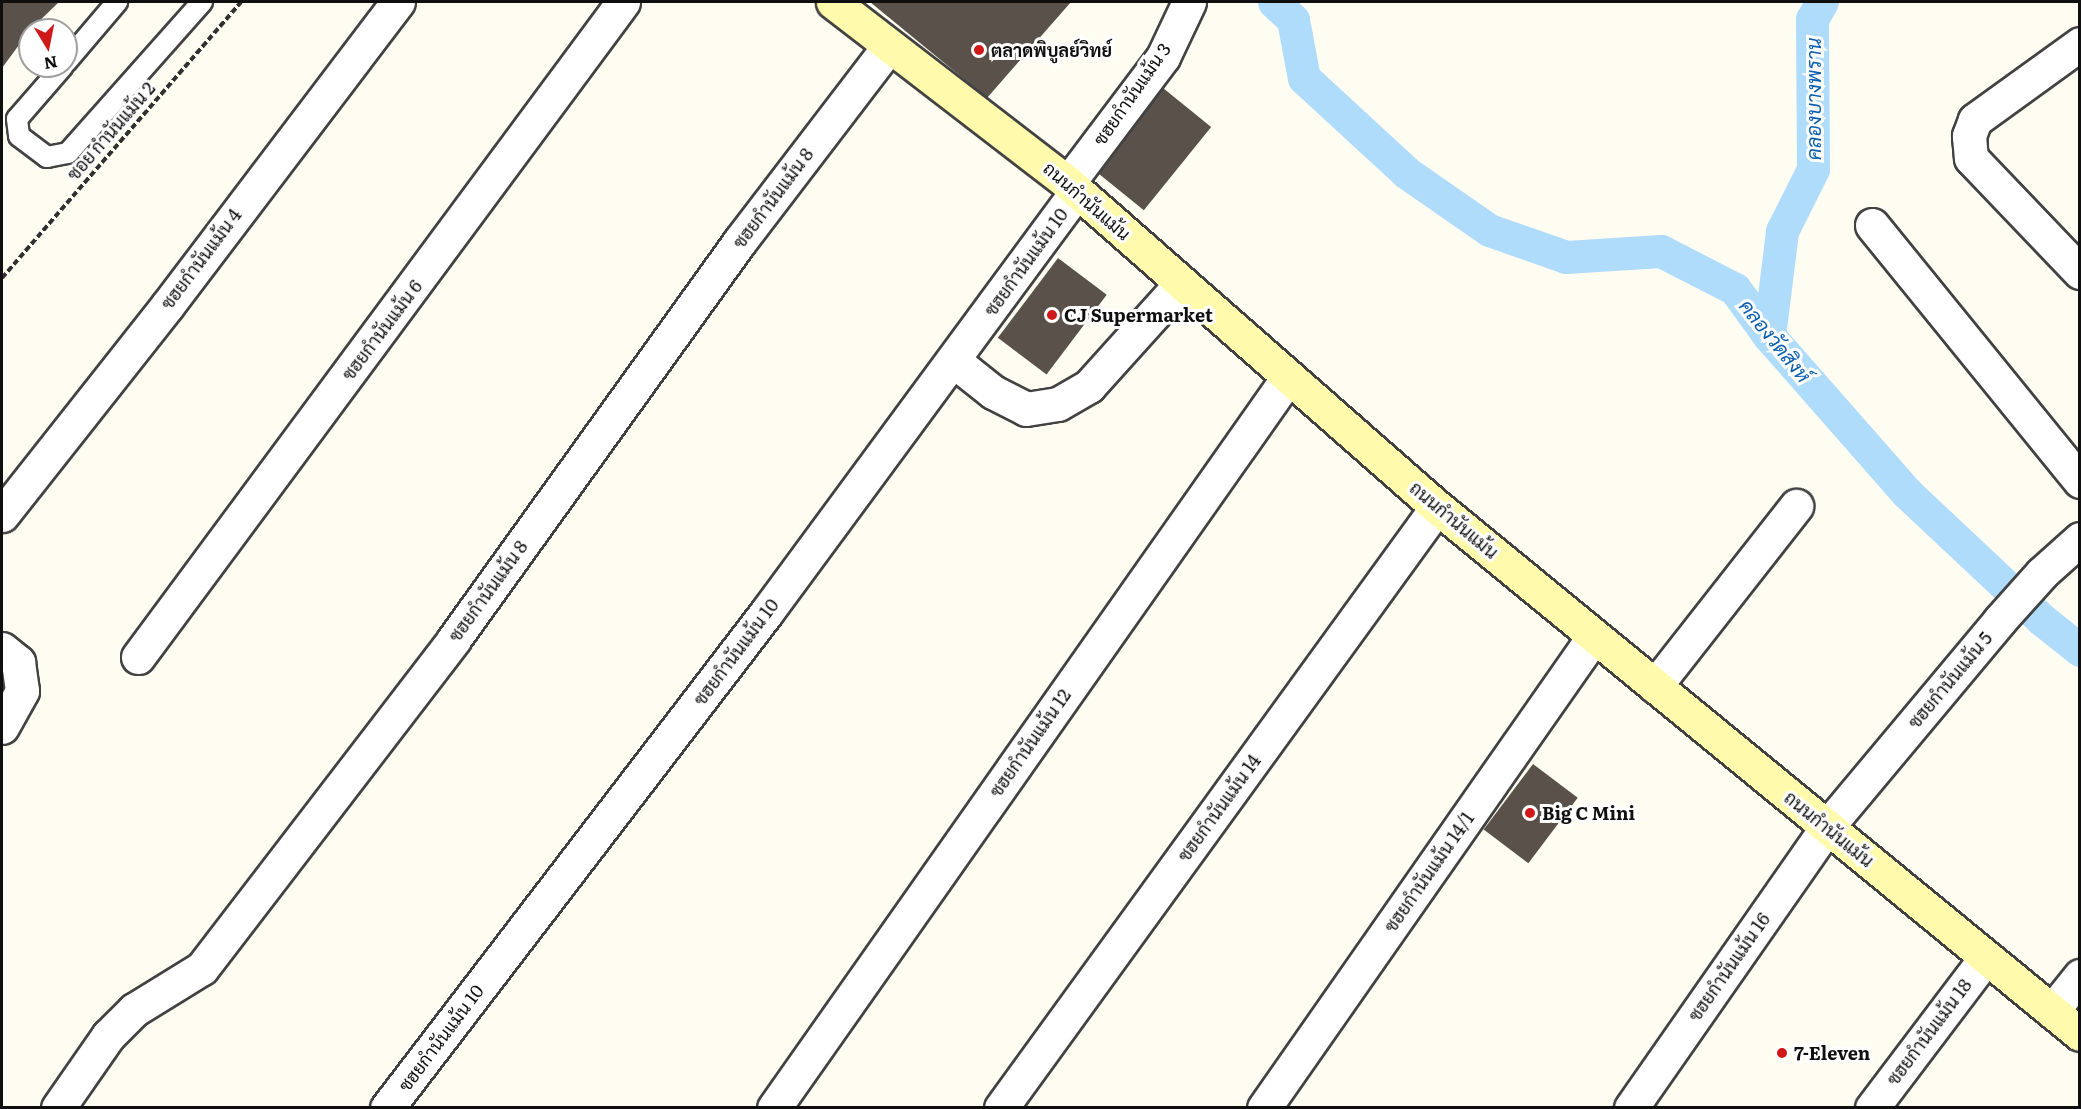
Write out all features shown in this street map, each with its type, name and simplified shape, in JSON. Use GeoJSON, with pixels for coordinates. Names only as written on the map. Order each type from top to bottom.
{"type":"FeatureCollection","features":[{"type":"Feature","properties":{"kind":"street","name":"ซฮยกำนันแม้น 4"},"geometry":{"type":"LineString","coordinates":[[2,515],[166,306],[398,2]]}},
{"type":"Feature","properties":{"kind":"street","name":"ซฮยกำนันแม้น 6"},"geometry":{"type":"LineString","coordinates":[[138,657],[623,2]]}},
{"type":"Feature","properties":{"kind":"street","name":"ถนนกำนันแม้น"},"geometry":{"type":"LineString","coordinates":[[833,2],[1073,187],[1287,379],[1437,507],[2079,1034]]}},
{"type":"Feature","properties":{"kind":"street","name":"ซฮยกำนันแม้น 3"},"geometry":{"type":"LineString","coordinates":[[1073,187],[1163,57],[1189,2]]}},
{"type":"Feature","properties":{"kind":"street"},"geometry":{"type":"LineString","coordinates":[[2079,44],[1976,120],[1969,136],[1971,158],[2079,272]]}},
{"type":"Feature","properties":{"kind":"street","name":"ซฮยกำนันแม้น 8"},"geometry":{"type":"LineString","coordinates":[[58,1107],[108,1036],[134,1010],[202,968],[454,639],[740,241],[889,46]]}},
{"type":"Feature","properties":{"kind":"street","name":"ซฮยกำนันแม้น 10"},"geometry":{"type":"LineString","coordinates":[[387,1107],[954,361],[1073,187]]}},
{"type":"Feature","properties":{"kind":"street"},"geometry":{"type":"LineString","coordinates":[[1872,225],[2079,481]]}},
{"type":"Feature","properties":{"kind":"street"},"geometry":{"type":"LineString","coordinates":[[954,361],[993,392],[1026,409],[1058,404],[1089,386],[1181,284]]}},
{"type":"Feature","properties":{"kind":"street","name":"ซฮยกำนันแม้น 12"},"geometry":{"type":"LineString","coordinates":[[774,1107],[1287,379]]}},
{"type":"Feature","properties":{"kind":"street"},"geometry":{"type":"LineString","coordinates":[[1655,686],[1796,506]]}},
{"type":"Feature","properties":{"kind":"street","name":"ซฮยกำนันแม้น 14"},"geometry":{"type":"LineString","coordinates":[[1001,1107],[1437,507]]}},
{"type":"Feature","properties":{"kind":"street","name":"ซฮยกำนันแม้น 5"},"geometry":{"type":"LineString","coordinates":[[1827,827],[1999,621],[2042,573],[2079,539]]}},
{"type":"Feature","properties":{"kind":"street","name":"ซฮยกำนันแม้น 14/1"},"geometry":{"type":"LineString","coordinates":[[1264,1107],[1594,636]]}},
{"type":"Feature","properties":{"kind":"street"},"geometry":{"type":"LineString","coordinates":[[2,649],[18,662],[22,691],[2,727]]}},
{"type":"Feature","properties":{"kind":"street","name":"ซฮยกำนันแม้น 16"},"geometry":{"type":"LineString","coordinates":[[1631,1107],[1827,827]]}},
{"type":"Feature","properties":{"kind":"street","name":"ซฮยกำนันแม้น 18"},"geometry":{"type":"LineString","coordinates":[[1872,1107],[1986,957]]}},
{"type":"Feature","properties":{"kind":"street"},"geometry":{"type":"LineString","coordinates":[[2052,1011],[2079,976]]}},
{"type":"Feature","properties":{"kind":"lane"},"geometry":{"type":"LineString","coordinates":[[78,48],[117,2]]}},
{"type":"Feature","properties":{"kind":"lane"},"geometry":{"type":"LineString","coordinates":[[53,78],[17,119],[19,136],[47,158],[68,153],[202,2]]}},
{"type":"Feature","properties":{"kind":"path","name":"ซอย กำนันแม้น 2"},"geometry":{"type":"LineString","coordinates":[[2,278],[241,2]]}},
{"type":"Feature","properties":{"kind":"building"},"geometry":{"type":"Polygon","coordinates":[[[2,2],[59,2],[42,18],[18,18],[18,46],[2,68],[2,2]]]}},
{"type":"Feature","properties":{"kind":"building","name":"ตลาดพิบูลย์วิทย์"},"geometry":{"type":"Polygon","coordinates":[[[870,2],[1071,2],[987,98],[870,2]]]}},
{"type":"Feature","properties":{"kind":"building"},"geometry":{"type":"Polygon","coordinates":[[[1163,88],[1211,127],[1144,210],[1096,171],[1163,88]]]}},
{"type":"Feature","properties":{"kind":"building","name":"CJ Supermarket"},"geometry":{"type":"Polygon","coordinates":[[[1058,258],[1107,295],[1047,375],[998,338],[1058,258]]]}},
{"type":"Feature","properties":{"kind":"building","name":"Big C Mini"},"geometry":{"type":"Polygon","coordinates":[[[1533,764],[1578,798],[1528,863],[1484,829],[1533,764]]]}},
{"type":"Feature","properties":{"kind":"waterway","name":"คลองวัดสิงห์"},"geometry":{"type":"LineString","coordinates":[[1274,2],[1293,20],[1304,78],[1407,173],[1489,230],[1566,257],[1661,251],[1735,289],[1769,336],[1907,493],[2041,619],[2080,650]]}},
{"type":"Feature","properties":{"kind":"waterway","name":"คลองบางพราน"},"geometry":{"type":"LineString","coordinates":[[1769,336],[1782,231],[1813,169],[1812,19],[1822,2]]}},
{"type":"Feature","properties":{"kind":"place","name":"ตลาดพิบูลย์วิทย์"},"geometry":{"type":"Point","coordinates":[979,50]}},
{"type":"Feature","properties":{"kind":"place","name":"CJ Supermarket"},"geometry":{"type":"Point","coordinates":[1052,315]}},
{"type":"Feature","properties":{"kind":"place","name":"Big C Mini"},"geometry":{"type":"Point","coordinates":[1530,813]}},
{"type":"Feature","properties":{"kind":"place","name":"7-Eleven"},"geometry":{"type":"Point","coordinates":[1782,1053]}}]}
